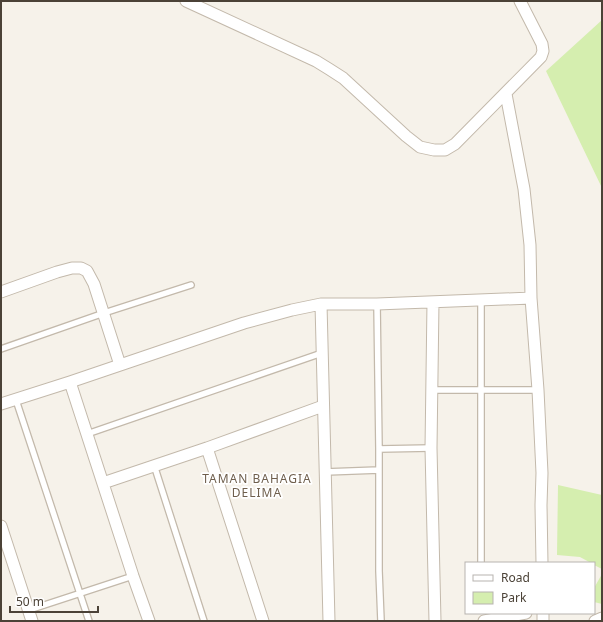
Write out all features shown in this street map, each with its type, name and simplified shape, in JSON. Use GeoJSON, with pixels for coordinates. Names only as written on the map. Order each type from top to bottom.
{"type":"FeatureCollection","features":[{"type":"Feature","properties":{"kind":"street"},"geometry":{"type":"LineString","coordinates":[[186,1],[316,61],[343,78],[420,147],[434,150],[444,150],[455,144],[538,62],[544,51],[542,44],[520,1]]}},
{"type":"Feature","properties":{"kind":"street"},"geometry":{"type":"LineString","coordinates":[[506,94],[524,189],[530,245],[531,298],[538,390],[542,473],[542,562]]}},
{"type":"Feature","properties":{"kind":"street"},"geometry":{"type":"LineString","coordinates":[[1,292],[72,268],[81,268],[87,271],[94,284],[120,365]]}},
{"type":"Feature","properties":{"kind":"street"},"geometry":{"type":"LineString","coordinates":[[1,404],[244,324],[292,310],[321,304],[377,304],[531,298]]}},
{"type":"Feature","properties":{"kind":"street"},"geometry":{"type":"LineString","coordinates":[[433,302],[431,448],[435,621]]}},
{"type":"Feature","properties":{"kind":"street"},"geometry":{"type":"LineString","coordinates":[[321,304],[329,621]]}},
{"type":"Feature","properties":{"kind":"street"},"geometry":{"type":"LineString","coordinates":[[70,382],[149,621]]}},
{"type":"Feature","properties":{"kind":"street"},"geometry":{"type":"LineString","coordinates":[[103,483],[207,448],[323,406]]}},
{"type":"Feature","properties":{"kind":"street"},"geometry":{"type":"LineString","coordinates":[[207,448],[263,621]]}},
{"type":"Feature","properties":{"kind":"street"},"geometry":{"type":"LineString","coordinates":[[1,526],[31,616]]}},
{"type":"Feature","properties":{"kind":"street"},"geometry":{"type":"LineString","coordinates":[[482,620],[520,614]]}},
{"type":"Feature","properties":{"kind":"street"},"geometry":{"type":"LineString","coordinates":[[595,621],[602,618]]}},
{"type":"Feature","properties":{"kind":"lane"},"geometry":{"type":"LineString","coordinates":[[1,349],[104,313],[191,285]]}},
{"type":"Feature","properties":{"kind":"lane"},"geometry":{"type":"LineString","coordinates":[[481,300],[481,562]]}},
{"type":"Feature","properties":{"kind":"lane"},"geometry":{"type":"LineString","coordinates":[[377,304],[379,571],[381,621]]}},
{"type":"Feature","properties":{"kind":"lane"},"geometry":{"type":"LineString","coordinates":[[87,434],[322,353]]}},
{"type":"Feature","properties":{"kind":"lane"},"geometry":{"type":"LineString","coordinates":[[431,390],[538,390]]}},
{"type":"Feature","properties":{"kind":"lane"},"geometry":{"type":"LineString","coordinates":[[16,400],[89,621]]}},
{"type":"Feature","properties":{"kind":"lane"},"geometry":{"type":"LineString","coordinates":[[379,449],[431,448]]}},
{"type":"Feature","properties":{"kind":"lane"},"geometry":{"type":"LineString","coordinates":[[154,465],[204,621]]}},
{"type":"Feature","properties":{"kind":"lane"},"geometry":{"type":"LineString","coordinates":[[325,472],[379,470]]}},
{"type":"Feature","properties":{"kind":"lane"},"geometry":{"type":"LineString","coordinates":[[31,616],[79,594],[133,576]]}},
{"type":"Feature","properties":{"kind":"green space"},"geometry":{"type":"Polygon","coordinates":[[[602,20],[602,188],[546,71],[602,20]]]}},
{"type":"Feature","properties":{"kind":"green space"},"geometry":{"type":"Polygon","coordinates":[[[558,485],[602,495],[602,569],[595,566],[595,562],[589,562],[580,557],[557,555],[558,485]]]}},
{"type":"Feature","properties":{"kind":"green space"},"geometry":{"type":"Polygon","coordinates":[[[602,574],[602,604],[595,602],[595,586],[602,574]]]}},
{"type":"Feature","properties":{"kind":"district","name":"TAMAN BAHAGIA DELIMA"},"geometry":{"type":"Point","coordinates":[257,486]}}]}
